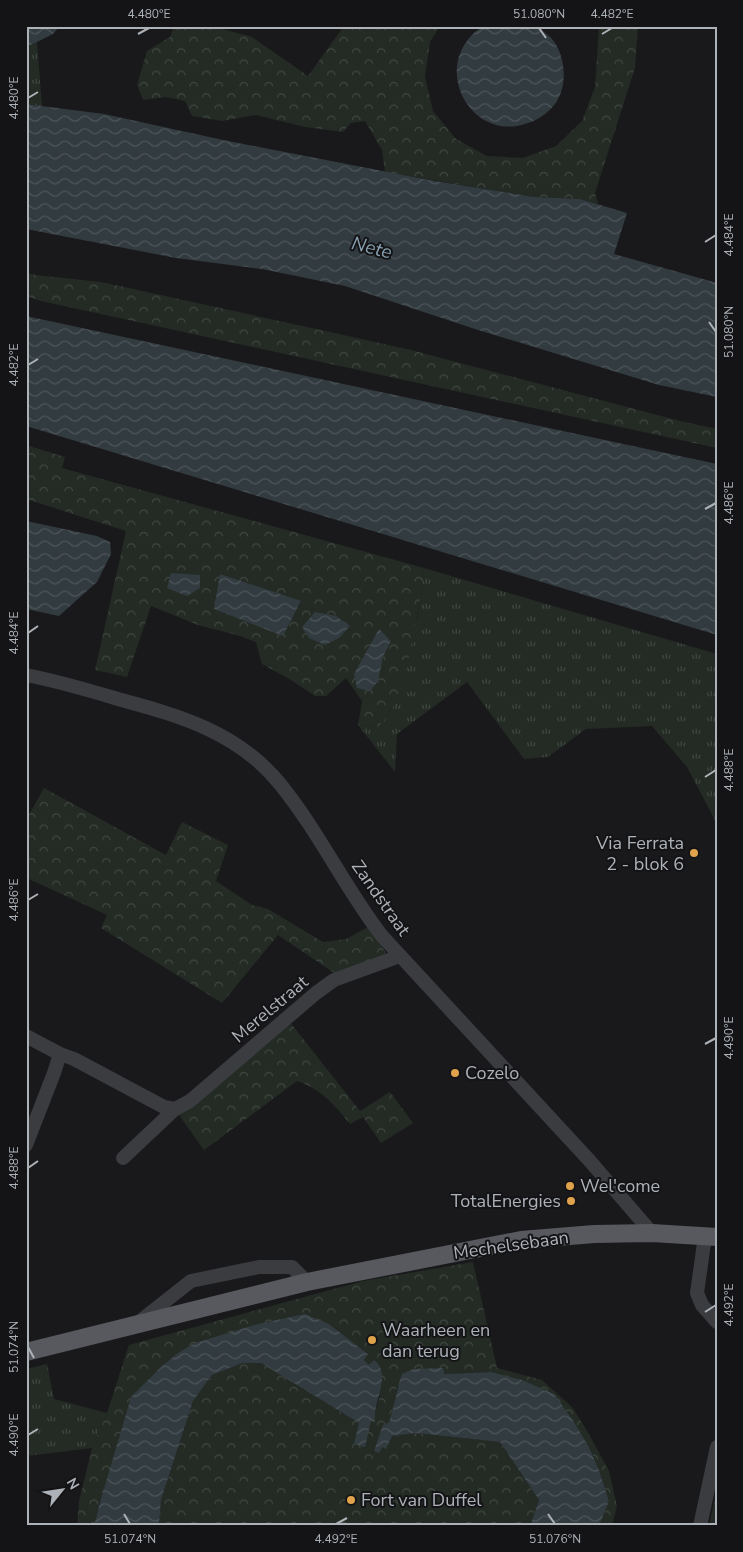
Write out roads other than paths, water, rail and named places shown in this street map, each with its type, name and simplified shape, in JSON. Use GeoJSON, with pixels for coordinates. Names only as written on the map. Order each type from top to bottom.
{"type":"FeatureCollection","features":[{"type":"Feature","properties":{"kind":"main road","name":"Mechelsebaan"},"geometry":{"type":"LineString","coordinates":[[26,1352],[307,1282],[521,1240],[594,1234],[652,1233],[711,1236]]}},
{"type":"Feature","properties":{"kind":"street","name":"Zandstraat"},"geometry":{"type":"LineString","coordinates":[[26,675],[52,680],[174,715],[216,733],[252,757],[279,782],[290,797],[382,936],[589,1160],[652,1233]]}},
{"type":"Feature","properties":{"kind":"street","name":"Merelstraat"},"geometry":{"type":"LineString","coordinates":[[123,1158],[175,1109],[190,1101],[210,1085],[316,993],[334,980],[400,956]]}},
{"type":"Feature","properties":{"kind":"street"},"geometry":{"type":"LineString","coordinates":[[26,1036],[60,1054],[74,1059],[164,1107],[175,1109]]}},
{"type":"Feature","properties":{"kind":"street"},"geometry":{"type":"LineString","coordinates":[[26,1145],[60,1054]]}},
{"type":"Feature","properties":{"kind":"street"},"geometry":{"type":"LineString","coordinates":[[711,1236],[698,1292],[702,1305],[717,1322]]}},
{"type":"Feature","properties":{"kind":"street","name":"Mechelsebaan"},"geometry":{"type":"LineString","coordinates":[[134,1326],[191,1281],[259,1267],[292,1268],[307,1282]]}},
{"type":"Feature","properties":{"kind":"street"},"geometry":{"type":"LineString","coordinates":[[700,1526],[717,1447]]}},
{"type":"Feature","properties":{"kind":"water"},"geometry":{"type":"Polygon","coordinates":[[[521,25],[538,27],[557,46],[563,62],[562,89],[555,104],[539,118],[528,123],[509,127],[491,123],[477,114],[466,102],[459,86],[457,68],[461,51],[473,34],[484,26],[521,25]]]}},
{"type":"Feature","properties":{"kind":"water"},"geometry":{"type":"Polygon","coordinates":[[[26,26],[60,26],[53,34],[27,47],[26,26]]]}},
{"type":"Feature","properties":{"kind":"water","name":"Nete"},"geometry":{"type":"Polygon","coordinates":[[[26,104],[104,114],[223,140],[429,180],[534,197],[580,199],[627,213],[614,254],[717,283],[717,397],[659,385],[478,330],[345,286],[262,269],[176,258],[26,229],[26,104]]]}},
{"type":"Feature","properties":{"kind":"water"},"geometry":{"type":"Polygon","coordinates":[[[26,316],[717,464],[717,635],[26,426],[26,316]]]}},
{"type":"Feature","properties":{"kind":"water"},"geometry":{"type":"Polygon","coordinates":[[[26,521],[97,536],[110,542],[111,554],[97,582],[59,616],[26,609],[26,521]]]}},
{"type":"Feature","properties":{"kind":"water"},"geometry":{"type":"Polygon","coordinates":[[[171,573],[200,575],[200,588],[187,596],[167,588],[171,573]]]}},
{"type":"Feature","properties":{"kind":"water"},"geometry":{"type":"Polygon","coordinates":[[[220,574],[301,601],[283,636],[214,609],[220,574]]]}},
{"type":"Feature","properties":{"kind":"water"},"geometry":{"type":"Polygon","coordinates":[[[315,612],[336,616],[350,626],[339,638],[325,645],[309,638],[302,627],[315,612]]]}},
{"type":"Feature","properties":{"kind":"water"},"geometry":{"type":"Polygon","coordinates":[[[379,629],[391,641],[383,657],[378,681],[370,691],[357,688],[354,674],[379,629]]]}},
{"type":"Feature","properties":{"kind":"water"},"geometry":{"type":"Polygon","coordinates":[[[305,1314],[329,1324],[368,1354],[364,1360],[369,1365],[374,1360],[379,1366],[382,1373],[382,1381],[376,1407],[375,1422],[371,1421],[365,1447],[354,1444],[359,1423],[261,1363],[243,1363],[212,1375],[193,1401],[161,1500],[159,1526],[94,1526],[131,1397],[162,1366],[178,1353],[195,1343],[258,1324],[305,1314]]]}},
{"type":"Feature","properties":{"kind":"water"},"geometry":{"type":"Polygon","coordinates":[[[443,1368],[444,1374],[491,1372],[522,1380],[554,1394],[590,1449],[599,1470],[609,1501],[599,1526],[530,1526],[539,1500],[500,1442],[416,1433],[392,1436],[386,1449],[382,1447],[379,1453],[374,1451],[383,1425],[389,1422],[402,1374],[413,1369],[443,1368]]]}},
{"type":"Feature","properties":{"kind":"place","name":"Via Ferrata 2 - blok 6"},"geometry":{"type":"Point","coordinates":[694,853]}},
{"type":"Feature","properties":{"kind":"place","name":"Cozelo"},"geometry":{"type":"Point","coordinates":[455,1073]}},
{"type":"Feature","properties":{"kind":"place","name":"Wel'come"},"geometry":{"type":"Point","coordinates":[570,1186]}},
{"type":"Feature","properties":{"kind":"place","name":"TotalEnergies"},"geometry":{"type":"Point","coordinates":[571,1201]}},
{"type":"Feature","properties":{"kind":"place","name":"Waarheen en dan terug"},"geometry":{"type":"Point","coordinates":[372,1340]}},
{"type":"Feature","properties":{"kind":"place","name":"Fort van Duffel"},"geometry":{"type":"Point","coordinates":[351,1500]}}]}
